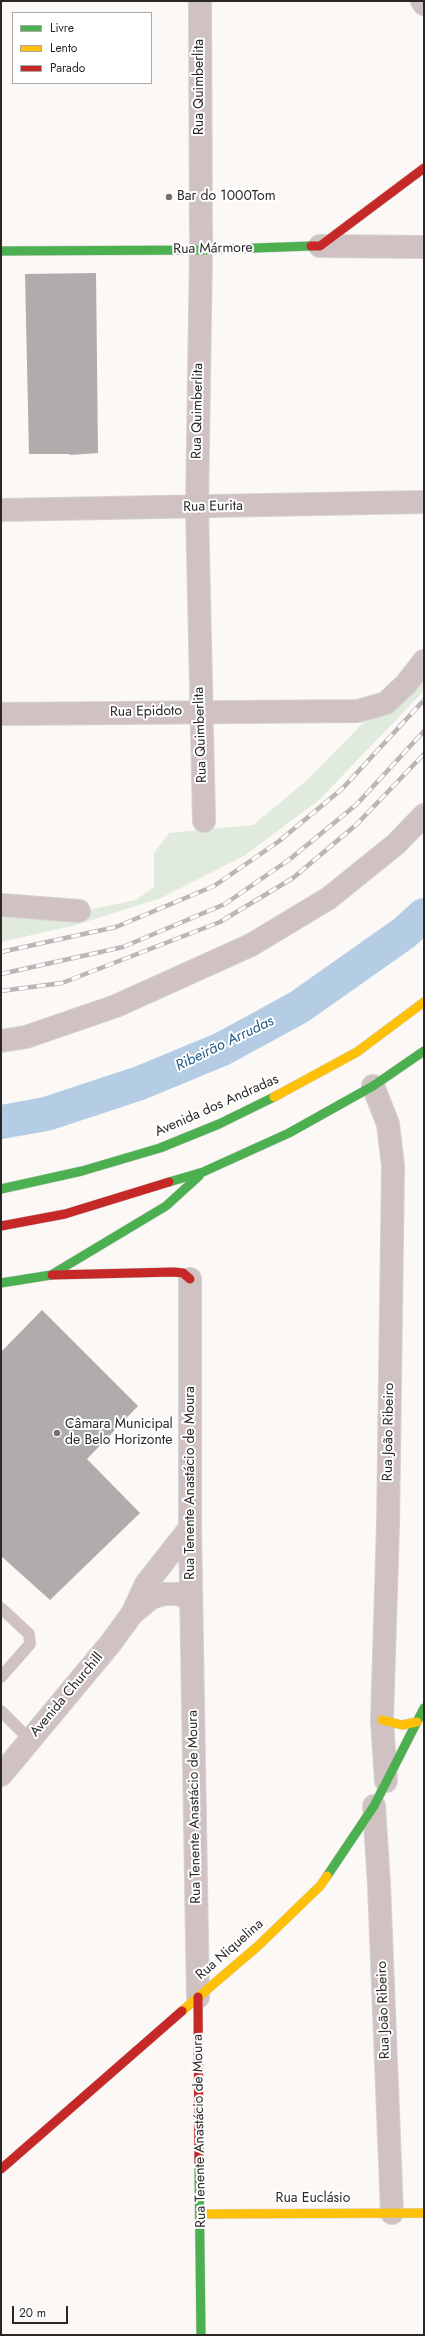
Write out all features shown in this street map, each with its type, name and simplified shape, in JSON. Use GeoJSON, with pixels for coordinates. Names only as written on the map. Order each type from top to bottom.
{"type":"FeatureCollection","features":[{"type":"Feature","properties":{"kind":"street","name":"Rua Quimberlita"},"geometry":{"type":"LineString","coordinates":[[200,1],[201,250],[196,507],[204,821]]}},
{"type":"Feature","properties":{"kind":"street"},"geometry":{"type":"LineString","coordinates":[[320,246],[424,168]]}},
{"type":"Feature","properties":{"kind":"street","name":"Rua Mármore"},"geometry":{"type":"LineString","coordinates":[[1,251],[201,250],[320,246],[424,247]]}},
{"type":"Feature","properties":{"kind":"street","name":"Rua Eurita"},"geometry":{"type":"LineString","coordinates":[[1,510],[424,502]]}},
{"type":"Feature","properties":{"kind":"street","name":"Rua Epidoto"},"geometry":{"type":"LineString","coordinates":[[1,714],[358,711],[386,703],[406,684],[424,661]]}},
{"type":"Feature","properties":{"kind":"street"},"geometry":{"type":"LineString","coordinates":[[1,1042],[26,1037],[116,1006],[250,945],[329,898],[396,844],[424,815]]}},
{"type":"Feature","properties":{"kind":"street"},"geometry":{"type":"LineString","coordinates":[[1,905],[79,911]]}},
{"type":"Feature","properties":{"kind":"street","name":"Avenida dos Andradas"},"geometry":{"type":"LineString","coordinates":[[1,1189],[82,1171],[160,1148],[219,1124],[280,1094],[356,1052],[424,1002]]}},
{"type":"Feature","properties":{"kind":"street"},"geometry":{"type":"LineString","coordinates":[[1,1226],[65,1214],[203,1172],[289,1133],[373,1086],[424,1051]]}},
{"type":"Feature","properties":{"kind":"street","name":"Rua João Ribeiro"},"geometry":{"type":"LineString","coordinates":[[373,1086],[388,1124],[393,1166],[388,1525],[382,1720],[386,1780]]}},
{"type":"Feature","properties":{"kind":"street"},"geometry":{"type":"LineString","coordinates":[[51,1275],[166,1206],[203,1172]]}},
{"type":"Feature","properties":{"kind":"street"},"geometry":{"type":"LineString","coordinates":[[1,1283],[51,1275],[174,1272],[183,1273],[190,1279]]}},
{"type":"Feature","properties":{"kind":"street","name":"Rua Tenente Anastácio de Moura"},"geometry":{"type":"LineString","coordinates":[[190,1279],[190,1528],[201,2214],[201,2335]]}},
{"type":"Feature","properties":{"kind":"street","name":"Avenida Churchill"},"geometry":{"type":"LineString","coordinates":[[1,1776],[110,1644],[132,1614],[146,1584],[190,1528]]}},
{"type":"Feature","properties":{"kind":"street","name":"Avenida Churchill"},"geometry":{"type":"LineString","coordinates":[[132,1614],[152,1598],[164,1594],[178,1594],[191,1599]]}},
{"type":"Feature","properties":{"kind":"street","name":"Rua Niquelina"},"geometry":{"type":"LineString","coordinates":[[1,2169],[198,1996],[258,1946],[320,1886],[374,1806],[424,1708]]}},
{"type":"Feature","properties":{"kind":"street"},"geometry":{"type":"LineString","coordinates":[[382,1720],[402,1726],[417,1722]]}},
{"type":"Feature","properties":{"kind":"street","name":"Rua João Ribeiro"},"geometry":{"type":"LineString","coordinates":[[374,1806],[380,1885],[392,2213]]}},
{"type":"Feature","properties":{"kind":"street","name":"Rua Euclásio"},"geometry":{"type":"LineString","coordinates":[[201,2214],[424,2213]]}},
{"type":"Feature","properties":{"kind":"lane"},"geometry":{"type":"LineString","coordinates":[[1,1608],[29,1634],[30,1644],[1,1677]]}},
{"type":"Feature","properties":{"kind":"lane"},"geometry":{"type":"LineString","coordinates":[[1,1711],[30,1740]]}},
{"type":"Feature","properties":{"kind":"green space"},"geometry":{"type":"Polygon","coordinates":[[[424,673],[424,691],[318,801],[244,856],[161,898],[76,925],[1,942],[1,915],[53,917],[136,900],[154,887],[154,853],[169,833],[253,825],[305,782],[363,723],[395,705],[424,673]]]}},
{"type":"Feature","properties":{"kind":"building"},"geometry":{"type":"Polygon","coordinates":[[[96,273],[98,453],[70,455],[29,454],[25,274],[96,273]]]}},
{"type":"Feature","properties":{"kind":"building","name":"Câmara Municipal de Belo Horizonte"},"geometry":{"type":"Polygon","coordinates":[[[42,1310],[138,1406],[87,1459],[140,1513],[50,1600],[1,1556],[1,1352],[42,1310]]]}},
{"type":"Feature","properties":{"kind":"waterway","name":"Ribeirão Arrudas"},"geometry":{"type":"LineString","coordinates":[[1,1122],[46,1114],[140,1083],[222,1049],[299,1007],[404,933],[424,915]]}},
{"type":"Feature","properties":{"kind":"railway"},"geometry":{"type":"LineString","coordinates":[[1,952],[116,927],[214,886],[278,842],[342,789],[424,700]]}},
{"type":"Feature","properties":{"kind":"railway"},"geometry":{"type":"LineString","coordinates":[[1,974],[123,947],[225,904],[290,859],[357,804],[424,731]]}},
{"type":"Feature","properties":{"kind":"railway"},"geometry":{"type":"LineString","coordinates":[[1,991],[62,983],[220,922],[293,878],[357,824],[424,754]]}},
{"type":"Feature","properties":{"kind":"traffic: fast"},"geometry":{"type":"LineString","coordinates":[[1,251],[201,250],[311,246]]}},
{"type":"Feature","properties":{"kind":"traffic: fast"},"geometry":{"type":"LineString","coordinates":[[169,1182],[203,1172],[289,1133],[373,1086],[424,1051]]}},
{"type":"Feature","properties":{"kind":"traffic: fast"},"geometry":{"type":"LineString","coordinates":[[1,1189],[82,1171],[160,1148],[219,1124],[274,1097]]}},
{"type":"Feature","properties":{"kind":"traffic: fast"},"geometry":{"type":"LineString","coordinates":[[1,1283],[51,1275],[166,1206],[199,1176]]}},
{"type":"Feature","properties":{"kind":"traffic: fast"},"geometry":{"type":"LineString","coordinates":[[327,1876],[374,1806],[424,1708]]}},
{"type":"Feature","properties":{"kind":"traffic: fast"},"geometry":{"type":"LineString","coordinates":[[199,2166],[201,2335]]}},
{"type":"Feature","properties":{"kind":"traffic: slow"},"geometry":{"type":"LineString","coordinates":[[274,1097],[357,1052],[424,1002]]}},
{"type":"Feature","properties":{"kind":"traffic: slow"},"geometry":{"type":"LineString","coordinates":[[382,1720],[402,1725],[417,1722]]}},
{"type":"Feature","properties":{"kind":"traffic: slow"},"geometry":{"type":"LineString","coordinates":[[182,2011],[258,1946],[320,1886],[327,1876]]}},
{"type":"Feature","properties":{"kind":"traffic: slow"},"geometry":{"type":"LineString","coordinates":[[201,2214],[424,2213]]}},
{"type":"Feature","properties":{"kind":"traffic: jam"},"geometry":{"type":"LineString","coordinates":[[311,246],[320,246],[424,168]]}},
{"type":"Feature","properties":{"kind":"traffic: jam"},"geometry":{"type":"LineString","coordinates":[[1,1226],[65,1214],[169,1182]]}},
{"type":"Feature","properties":{"kind":"traffic: jam"},"geometry":{"type":"LineString","coordinates":[[52,1275],[174,1272],[183,1273],[190,1279]]}},
{"type":"Feature","properties":{"kind":"traffic: jam"},"geometry":{"type":"LineString","coordinates":[[198,1997],[199,2166]]}},
{"type":"Feature","properties":{"kind":"traffic: jam"},"geometry":{"type":"LineString","coordinates":[[1,2169],[182,2011]]}},
{"type":"Feature","properties":{"kind":"place","name":"Bar do 1000Tom"},"geometry":{"type":"Point","coordinates":[169,197]}},
{"type":"Feature","properties":{"kind":"place","name":"Câmara Municipal de Belo Horizonte"},"geometry":{"type":"Point","coordinates":[57,1433]}}]}
